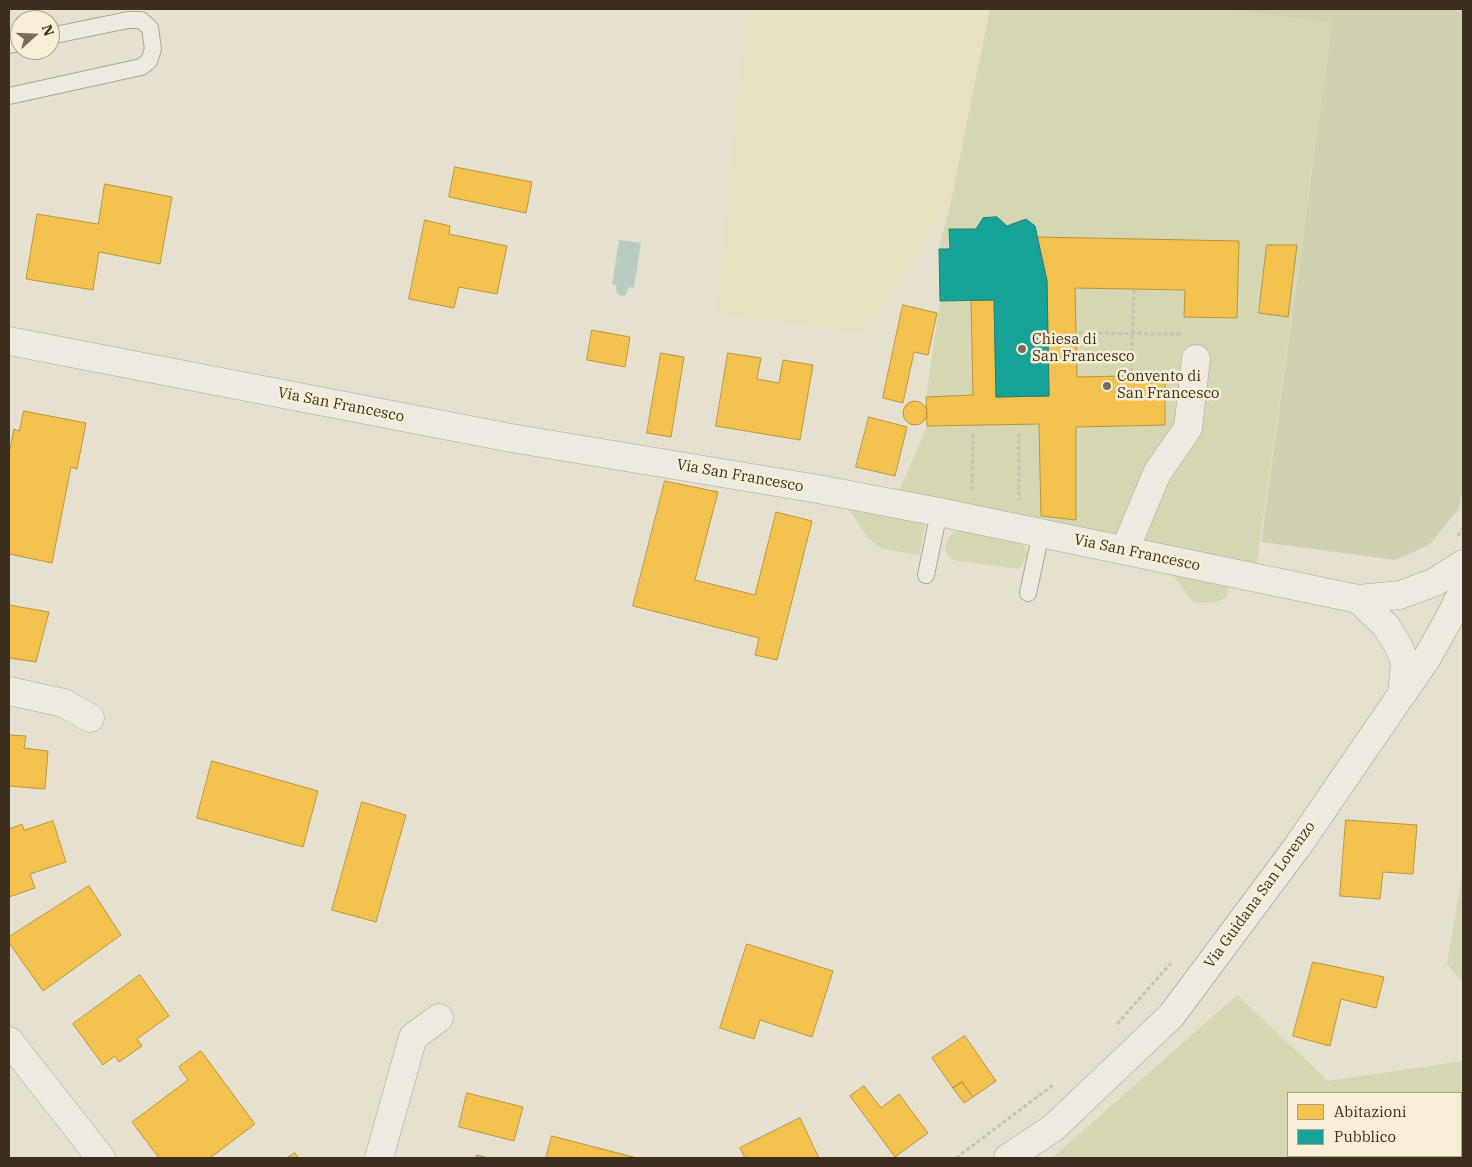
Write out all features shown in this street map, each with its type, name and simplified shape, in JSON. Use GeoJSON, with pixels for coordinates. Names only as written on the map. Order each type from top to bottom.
{"type":"FeatureCollection","features":[{"type":"Feature","properties":{"kind":"street","name":"Via San Francesco"},"geometry":{"type":"LineString","coordinates":[[9,341],[511,438],[818,489],[972,518],[1358,599],[1400,594],[1435,582],[1458,553]]}},
{"type":"Feature","properties":{"kind":"street"},"geometry":{"type":"LineString","coordinates":[[1126,550],[1158,473],[1188,428],[1196,359]]}},
{"type":"Feature","properties":{"kind":"street","name":"Via Guidana San Lorenzo"},"geometry":{"type":"LineString","coordinates":[[1008,1158],[1052,1128],[1171,1016],[1297,847],[1402,694],[1432,649],[1463,590]]}},
{"type":"Feature","properties":{"kind":"street"},"geometry":{"type":"LineString","coordinates":[[1358,599],[1386,626],[1398,645],[1405,662],[1402,694]]}},
{"type":"Feature","properties":{"kind":"street"},"geometry":{"type":"LineString","coordinates":[[9,691],[64,703],[90,718]]}},
{"type":"Feature","properties":{"kind":"street"},"geometry":{"type":"LineString","coordinates":[[379,1158],[413,1037],[439,1018]]}},
{"type":"Feature","properties":{"kind":"street"},"geometry":{"type":"LineString","coordinates":[[9,1040],[101,1158]]}},
{"type":"Feature","properties":{"kind":"street"},"geometry":{"type":"LineString","coordinates":[[72,1121],[84,1158]]}},
{"type":"Feature","properties":{"kind":"lane"},"geometry":{"type":"LineString","coordinates":[[9,96],[141,67],[149,61],[153,49],[150,28],[141,20],[128,20],[60,34]]}},
{"type":"Feature","properties":{"kind":"lane"},"geometry":{"type":"LineString","coordinates":[[926,575],[939,512]]}},
{"type":"Feature","properties":{"kind":"lane"},"geometry":{"type":"LineString","coordinates":[[1028,593],[1030,531]]}},
{"type":"Feature","properties":{"kind":"path"},"geometry":{"type":"LineString","coordinates":[[1132,372],[1134,289]]}},
{"type":"Feature","properties":{"kind":"path"},"geometry":{"type":"LineString","coordinates":[[1079,333],[1187,334]]}},
{"type":"Feature","properties":{"kind":"path"},"geometry":{"type":"LineString","coordinates":[[1019,433],[1030,531]]}},
{"type":"Feature","properties":{"kind":"path"},"geometry":{"type":"LineString","coordinates":[[972,518],[973,434]]}},
{"type":"Feature","properties":{"kind":"path"},"geometry":{"type":"LineString","coordinates":[[1458,553],[1463,528]]}},
{"type":"Feature","properties":{"kind":"path"},"geometry":{"type":"LineString","coordinates":[[1115,1026],[1173,961]]}},
{"type":"Feature","properties":{"kind":"path"},"geometry":{"type":"LineString","coordinates":[[956,1158],[1059,1080]]}},
{"type":"Feature","properties":{"kind":"shaded area"},"geometry":{"type":"Polygon","coordinates":[[[746,9],[990,9],[950,206],[861,333],[716,313],[746,9]]]}},
{"type":"Feature","properties":{"kind":"shaded area"},"geometry":{"type":"Polygon","coordinates":[[[619,240],[641,243],[634,288],[629,287],[626,295],[621,296],[617,293],[616,285],[612,284],[619,240]]]}},
{"type":"Feature","properties":{"kind":"green space"},"geometry":{"type":"Polygon","coordinates":[[[990,9],[1223,9],[1332,23],[1255,577],[894,503],[927,426],[926,397],[940,301],[939,249],[950,206],[990,9]]]}},
{"type":"Feature","properties":{"kind":"green space"},"geometry":{"type":"Polygon","coordinates":[[[1223,9],[1463,9],[1463,487],[1459,509],[1429,545],[1395,560],[1261,542],[1332,23],[1223,9]]]}},
{"type":"Feature","properties":{"kind":"green space"},"geometry":{"type":"Polygon","coordinates":[[[845,504],[926,521],[919,555],[880,548],[869,539],[845,504]]]}},
{"type":"Feature","properties":{"kind":"green space"},"geometry":{"type":"Polygon","coordinates":[[[959,529],[1022,541],[1028,555],[1019,569],[952,560],[945,551],[946,543],[950,536],[959,529]]]}},
{"type":"Feature","properties":{"kind":"green space"},"geometry":{"type":"Polygon","coordinates":[[[1055,548],[1229,584],[1226,598],[1213,603],[1193,602],[1172,574],[1054,550],[1055,548]]]}},
{"type":"Feature","properties":{"kind":"green space"},"geometry":{"type":"Polygon","coordinates":[[[1463,870],[1463,983],[1447,964],[1463,870]]]}},
{"type":"Feature","properties":{"kind":"green space"},"geometry":{"type":"Polygon","coordinates":[[[1237,995],[1328,1081],[1463,1061],[1463,1158],[1052,1158],[1237,995]]]}},
{"type":"Feature","properties":{"kind":"building: Abitazioni"},"geometry":{"type":"Polygon","coordinates":[[[455,167],[532,182],[526,213],[449,197],[455,167]]]}},
{"type":"Feature","properties":{"kind":"building: Abitazioni"},"geometry":{"type":"Polygon","coordinates":[[[105,184],[172,197],[160,264],[99,252],[93,290],[26,279],[37,214],[98,224],[105,184]]]}},
{"type":"Feature","properties":{"kind":"building: Abitazioni"},"geometry":{"type":"Polygon","coordinates":[[[425,220],[450,226],[449,234],[507,246],[497,294],[459,287],[454,308],[409,299],[425,220]]]}},
{"type":"Feature","properties":{"kind":"building: Abitazioni","name":"Convento di San Francesco"},"geometry":{"type":"Polygon","coordinates":[[[1037,237],[1239,241],[1237,318],[1184,317],[1185,290],[1075,288],[1077,377],[1165,375],[1165,425],[1076,427],[1076,520],[1041,516],[1039,424],[927,426],[926,397],[973,395],[971,300],[994,300],[996,397],[1049,396],[1047,281],[1037,237]]]}},
{"type":"Feature","properties":{"kind":"building: Abitazioni"},"geometry":{"type":"Polygon","coordinates":[[[1267,245],[1297,245],[1288,317],[1259,313],[1267,245]]]}},
{"type":"Feature","properties":{"kind":"building: Abitazioni"},"geometry":{"type":"Polygon","coordinates":[[[903,305],[937,313],[928,355],[914,352],[903,403],[883,398],[903,305]]]}},
{"type":"Feature","properties":{"kind":"building: Abitazioni"},"geometry":{"type":"Polygon","coordinates":[[[592,330],[630,337],[625,367],[587,360],[592,330]]]}},
{"type":"Feature","properties":{"kind":"building: Abitazioni"},"geometry":{"type":"Polygon","coordinates":[[[661,353],[684,357],[671,437],[647,433],[661,353]]]}},
{"type":"Feature","properties":{"kind":"building: Abitazioni"},"geometry":{"type":"Polygon","coordinates":[[[728,353],[761,358],[757,379],[779,383],[783,360],[813,365],[800,440],[716,426],[728,353]]]}},
{"type":"Feature","properties":{"kind":"building: Abitazioni"},"geometry":{"type":"Polygon","coordinates":[[[915,401],[920,402],[926,408],[926,418],[920,424],[915,425],[910,424],[904,418],[903,413],[904,408],[910,402],[915,401]]]}},
{"type":"Feature","properties":{"kind":"building: Abitazioni"},"geometry":{"type":"Polygon","coordinates":[[[24,411],[86,423],[77,469],[71,467],[52,563],[9,554],[9,454],[14,429],[19,431],[24,411]]]}},
{"type":"Feature","properties":{"kind":"building: Abitazioni"},"geometry":{"type":"Polygon","coordinates":[[[869,417],[907,427],[895,476],[856,467],[869,417]]]}},
{"type":"Feature","properties":{"kind":"building: Abitazioni"},"geometry":{"type":"Polygon","coordinates":[[[665,481],[718,492],[695,580],[755,595],[776,512],[812,521],[777,660],[755,655],[759,638],[633,606],[665,481]]]}},
{"type":"Feature","properties":{"kind":"building: Abitazioni"},"geometry":{"type":"Polygon","coordinates":[[[9,605],[49,612],[36,662],[9,658],[9,605]]]}},
{"type":"Feature","properties":{"kind":"building: Abitazioni"},"geometry":{"type":"Polygon","coordinates":[[[9,735],[26,736],[24,748],[48,751],[45,789],[9,786],[9,735]]]}},
{"type":"Feature","properties":{"kind":"building: Abitazioni"},"geometry":{"type":"Polygon","coordinates":[[[212,761],[318,791],[303,847],[197,818],[212,761]]]}},
{"type":"Feature","properties":{"kind":"building: Abitazioni"},"geometry":{"type":"Polygon","coordinates":[[[362,802],[406,815],[376,922],[332,910],[362,802]]]}},
{"type":"Feature","properties":{"kind":"building: Abitazioni"},"geometry":{"type":"Polygon","coordinates":[[[1346,820],[1417,825],[1413,874],[1383,872],[1380,899],[1340,896],[1346,820]]]}},
{"type":"Feature","properties":{"kind":"building: Abitazioni"},"geometry":{"type":"Polygon","coordinates":[[[53,821],[66,862],[30,874],[35,888],[9,897],[9,829],[22,824],[24,830],[53,821]]]}},
{"type":"Feature","properties":{"kind":"building: Abitazioni"},"geometry":{"type":"Polygon","coordinates":[[[89,886],[121,935],[43,991],[9,943],[9,937],[89,886]]]}},
{"type":"Feature","properties":{"kind":"building: Abitazioni"},"geometry":{"type":"Polygon","coordinates":[[[747,944],[833,971],[812,1037],[760,1020],[754,1039],[720,1028],[747,944]]]}},
{"type":"Feature","properties":{"kind":"building: Abitazioni"},"geometry":{"type":"Polygon","coordinates":[[[1313,962],[1384,977],[1376,1008],[1341,999],[1330,1046],[1293,1036],[1313,962]]]}},
{"type":"Feature","properties":{"kind":"building: Abitazioni"},"geometry":{"type":"Polygon","coordinates":[[[140,975],[169,1016],[137,1039],[142,1046],[119,1062],[115,1056],[103,1065],[73,1024],[140,975]]]}},
{"type":"Feature","properties":{"kind":"building: Abitazioni"},"geometry":{"type":"Polygon","coordinates":[[[965,1036],[996,1081],[973,1097],[962,1082],[953,1088],[932,1058],[965,1036]]]}},
{"type":"Feature","properties":{"kind":"building: Abitazioni"},"geometry":{"type":"Polygon","coordinates":[[[201,1051],[255,1124],[210,1158],[159,1158],[132,1122],[188,1080],[179,1067],[201,1051]]]}},
{"type":"Feature","properties":{"kind":"building: Abitazioni"},"geometry":{"type":"Polygon","coordinates":[[[962,1082],[973,1097],[964,1103],[953,1088],[962,1082]]]}},
{"type":"Feature","properties":{"kind":"building: Abitazioni"},"geometry":{"type":"Polygon","coordinates":[[[864,1086],[881,1108],[899,1094],[928,1133],[895,1157],[850,1096],[864,1086]]]}},
{"type":"Feature","properties":{"kind":"building: Abitazioni"},"geometry":{"type":"Polygon","coordinates":[[[467,1093],[523,1107],[514,1141],[459,1127],[467,1093]]]}},
{"type":"Feature","properties":{"kind":"building: Abitazioni"},"geometry":{"type":"Polygon","coordinates":[[[800,1118],[819,1158],[745,1158],[740,1148],[800,1118]]]}},
{"type":"Feature","properties":{"kind":"building: Abitazioni"},"geometry":{"type":"Polygon","coordinates":[[[552,1136],[637,1158],[546,1158],[552,1136]]]}},
{"type":"Feature","properties":{"kind":"building: Abitazioni"},"geometry":{"type":"Polygon","coordinates":[[[295,1153],[299,1158],[287,1158],[295,1153]]]}},
{"type":"Feature","properties":{"kind":"building: Abitazioni"},"geometry":{"type":"Polygon","coordinates":[[[477,1155],[489,1158],[476,1158],[477,1155]]]}},
{"type":"Feature","properties":{"kind":"building: Pubblico","name":"Chiesa di San Francesco"},"geometry":{"type":"Polygon","coordinates":[[[997,217],[1007,226],[1026,219],[1035,226],[1047,281],[1049,396],[996,397],[994,300],[940,301],[939,249],[950,249],[949,229],[976,229],[983,218],[997,217]]]}},
{"type":"Feature","properties":{"kind":"place","name":"Chiesa di San Francesco"},"geometry":{"type":"Point","coordinates":[1022,349]}},
{"type":"Feature","properties":{"kind":"place","name":"Convento di San Francesco"},"geometry":{"type":"Point","coordinates":[1107,386]}}]}
